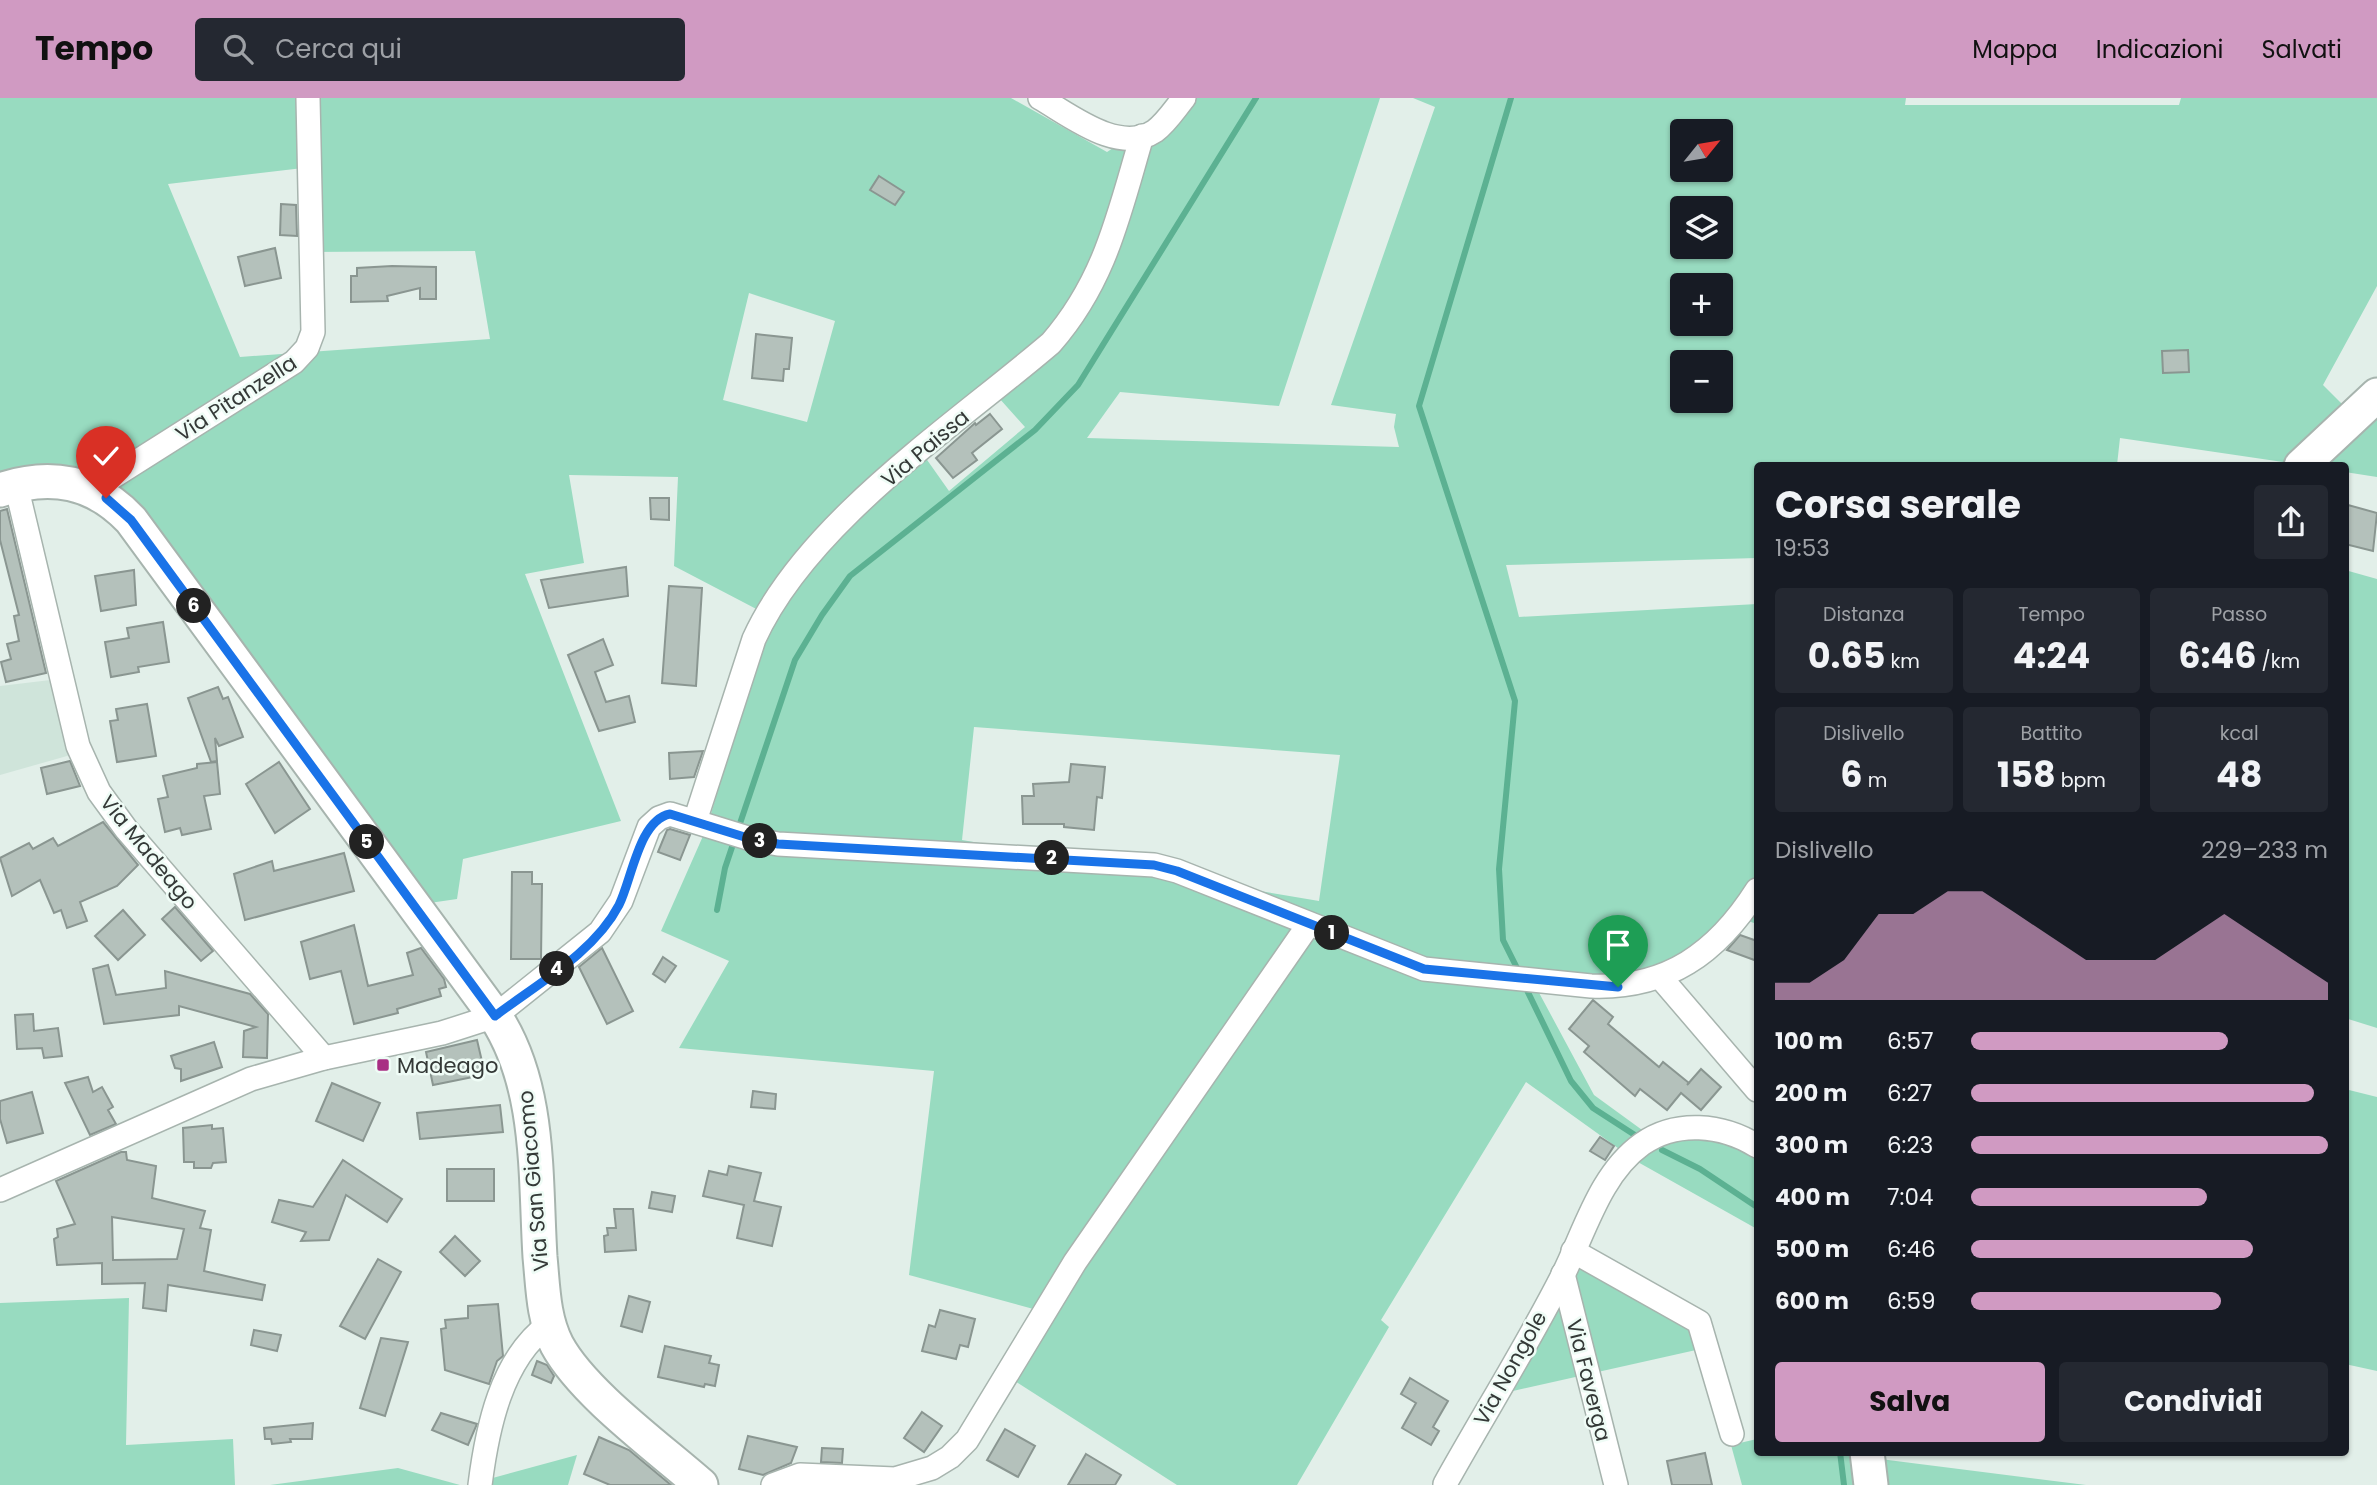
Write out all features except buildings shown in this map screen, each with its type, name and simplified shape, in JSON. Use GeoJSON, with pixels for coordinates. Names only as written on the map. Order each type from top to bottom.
{"type":"FeatureCollection","features":[{"type":"Feature","properties":{"kind":"street","name":"Via Pitanzella"},"geometry":{"type":"LineString","coordinates":[[92,489],[294,362],[307,348],[313,331],[308,98]]}},
{"type":"Feature","properties":{"kind":"street"},"geometry":{"type":"LineString","coordinates":[[1040,98],[1105,134],[1142,136],[1155,131],[1184,98]]}},
{"type":"Feature","properties":{"kind":"street","name":"Via Paissa"},"geometry":{"type":"LineString","coordinates":[[695,821],[754,639],[765,614],[798,567],[839,522],[1051,343],[1067,325],[1094,283],[1104,261],[1142,136]]}},
{"type":"Feature","properties":{"kind":"street"},"geometry":{"type":"LineString","coordinates":[[2305,462],[2377,395]]}},
{"type":"Feature","properties":{"kind":"street"},"geometry":{"type":"LineString","coordinates":[[8,487],[62,481],[92,489]]}},
{"type":"Feature","properties":{"kind":"street","name":"Via Madeago"},"geometry":{"type":"LineString","coordinates":[[8,487],[78,746],[87,770],[126,828],[324,1058]]}},
{"type":"Feature","properties":{"kind":"street","name":"Via San Giacomo"},"geometry":{"type":"LineString","coordinates":[[92,489],[119,507],[131,520],[495,1016],[515,1053],[528,1095],[542,1290],[555,1341],[576,1373],[701,1485]]}},
{"type":"Feature","properties":{"kind":"street"},"geometry":{"type":"LineString","coordinates":[[0,1190],[251,1079],[324,1058],[442,1033],[495,1016],[587,945],[612,918],[653,823],[670,814],[748,838],[788,845],[1154,865],[1177,871],[1424,969],[1618,987],[1661,978],[1724,936],[1737,922],[1754,895]]}},
{"type":"Feature","properties":{"kind":"street"},"geometry":{"type":"LineString","coordinates":[[773,1485],[800,1475],[895,1479],[932,1468],[950,1457],[967,1440],[1075,1262],[1309,925]]}},
{"type":"Feature","properties":{"kind":"street"},"geometry":{"type":"LineString","coordinates":[[1661,978],[1754,1086]]}},
{"type":"Feature","properties":{"kind":"street","name":"Via Nongole"},"geometry":{"type":"LineString","coordinates":[[1446,1483],[1563,1275],[1614,1174],[1641,1145],[1659,1134],[1679,1128],[1700,1127],[1731,1134],[1754,1145]]}},
{"type":"Feature","properties":{"kind":"street"},"geometry":{"type":"LineString","coordinates":[[1573,1251],[1699,1322],[1732,1434]]}},
{"type":"Feature","properties":{"kind":"street","name":"Via Faverga"},"geometry":{"type":"LineString","coordinates":[[1563,1275],[1616,1485]]}},
{"type":"Feature","properties":{"kind":"street"},"geometry":{"type":"LineString","coordinates":[[480,1485],[498,1403],[519,1353],[527,1342],[549,1324]]}},
{"type":"Feature","properties":{"kind":"street"},"geometry":{"type":"LineString","coordinates":[[1867,1456],[1871,1485]]}},
{"type":"Feature","properties":{"kind":"shaded area"},"geometry":{"type":"Polygon","coordinates":[[[59,679],[74,754],[0,775],[0,686],[59,679]]]}},
{"type":"Feature","properties":{"kind":"green space"},"geometry":{"type":"Polygon","coordinates":[[[0,98],[1011,98],[1107,152],[1163,115],[1176,98],[1380,98],[1279,406],[1120,392],[1087,438],[1399,447],[1394,427],[1396,414],[1331,405],[1435,107],[1413,98],[1906,98],[1905,105],[2179,105],[2181,98],[2377,98],[2377,286],[2323,385],[2357,419],[2377,420],[2377,477],[2349,473],[2349,462],[2284,462],[2120,438],[2117,462],[1754,462],[1754,558],[1506,565],[1519,617],[1754,604],[1754,923],[1745,920],[1648,988],[1537,989],[1594,1095],[1649,1135],[1702,1135],[1743,1146],[1754,1154],[1754,1227],[1636,1161],[1526,1082],[1381,1320],[1389,1327],[1297,1485],[1177,1485],[1010,1378],[1048,1313],[909,1275],[934,1071],[679,1048],[729,961],[661,931],[707,827],[770,616],[674,566],[678,477],[569,475],[584,563],[525,574],[621,821],[463,859],[457,899],[402,907],[107,509],[75,488],[0,499],[0,98]],[[303,168],[168,184],[240,357],[490,339],[475,251],[306,252],[303,168]],[[749,293],[723,400],[807,422],[835,321],[749,293]],[[999,398],[925,457],[949,491],[1025,427],[999,398]],[[974,727],[962,840],[1319,901],[1340,755],[974,727]]]}},
{"type":"Feature","properties":{"kind":"green space"},"geometry":{"type":"Polygon","coordinates":[[[2349,571],[2377,579],[2377,1028],[2349,1019],[2349,571]]]}},
{"type":"Feature","properties":{"kind":"green space"},"geometry":{"type":"Polygon","coordinates":[[[2349,1090],[2377,1097],[2377,1371],[2349,1365],[2349,1090]]]}},
{"type":"Feature","properties":{"kind":"green space"},"geometry":{"type":"Polygon","coordinates":[[[1579,1254],[1695,1321],[1705,1348],[1504,1393],[1579,1254]]]}},
{"type":"Feature","properties":{"kind":"green space"},"geometry":{"type":"Polygon","coordinates":[[[129,1298],[126,1445],[233,1439],[235,1485],[0,1485],[0,1303],[129,1298]]]}},
{"type":"Feature","properties":{"kind":"green space"},"geometry":{"type":"Polygon","coordinates":[[[1754,1440],[1754,1456],[1880,1456],[1880,1459],[2086,1485],[1742,1485],[1731,1445],[1754,1440]]]}},
{"type":"Feature","properties":{"kind":"green space"},"geometry":{"type":"Polygon","coordinates":[[[577,1455],[568,1485],[467,1485],[577,1455]]]}},
{"type":"Feature","properties":{"kind":"green space"},"geometry":{"type":"Polygon","coordinates":[[[398,1468],[460,1485],[270,1485],[398,1468]]]}},
{"type":"Feature","properties":{"kind":"waterway"},"geometry":{"type":"LineString","coordinates":[[717,910],[725,868],[795,660],[822,615],[850,576],[1035,430],[1078,385],[1256,98]]}},
{"type":"Feature","properties":{"kind":"waterway"},"geometry":{"type":"LineString","coordinates":[[1511,98],[1419,406],[1515,701],[1499,869],[1503,940],[1520,974]]}},
{"type":"Feature","properties":{"kind":"waterway"},"geometry":{"type":"LineString","coordinates":[[1524,984],[1571,1081],[1593,1108],[1641,1139]]}},
{"type":"Feature","properties":{"kind":"waterway"},"geometry":{"type":"LineString","coordinates":[[1662,1150],[1700,1169],[1754,1205]]}},
{"type":"Feature","properties":{"kind":"waterway"},"geometry":{"type":"LineString","coordinates":[[1840,1456],[1844,1485]]}},
{"type":"Feature","properties":{"kind":"place","name":"Madeago"},"geometry":{"type":"Point","coordinates":[383,1065]}},
{"type":"Feature","properties":{"kind":"route"},"geometry":{"type":"LineString","coordinates":[[106,498],[131,520],[495,1016],[574,956],[600,932],[621,901],[649,827],[659,818],[670,814],[751,839],[778,844],[1154,865],[1177,871],[1424,969],[1618,987]]}}]}
